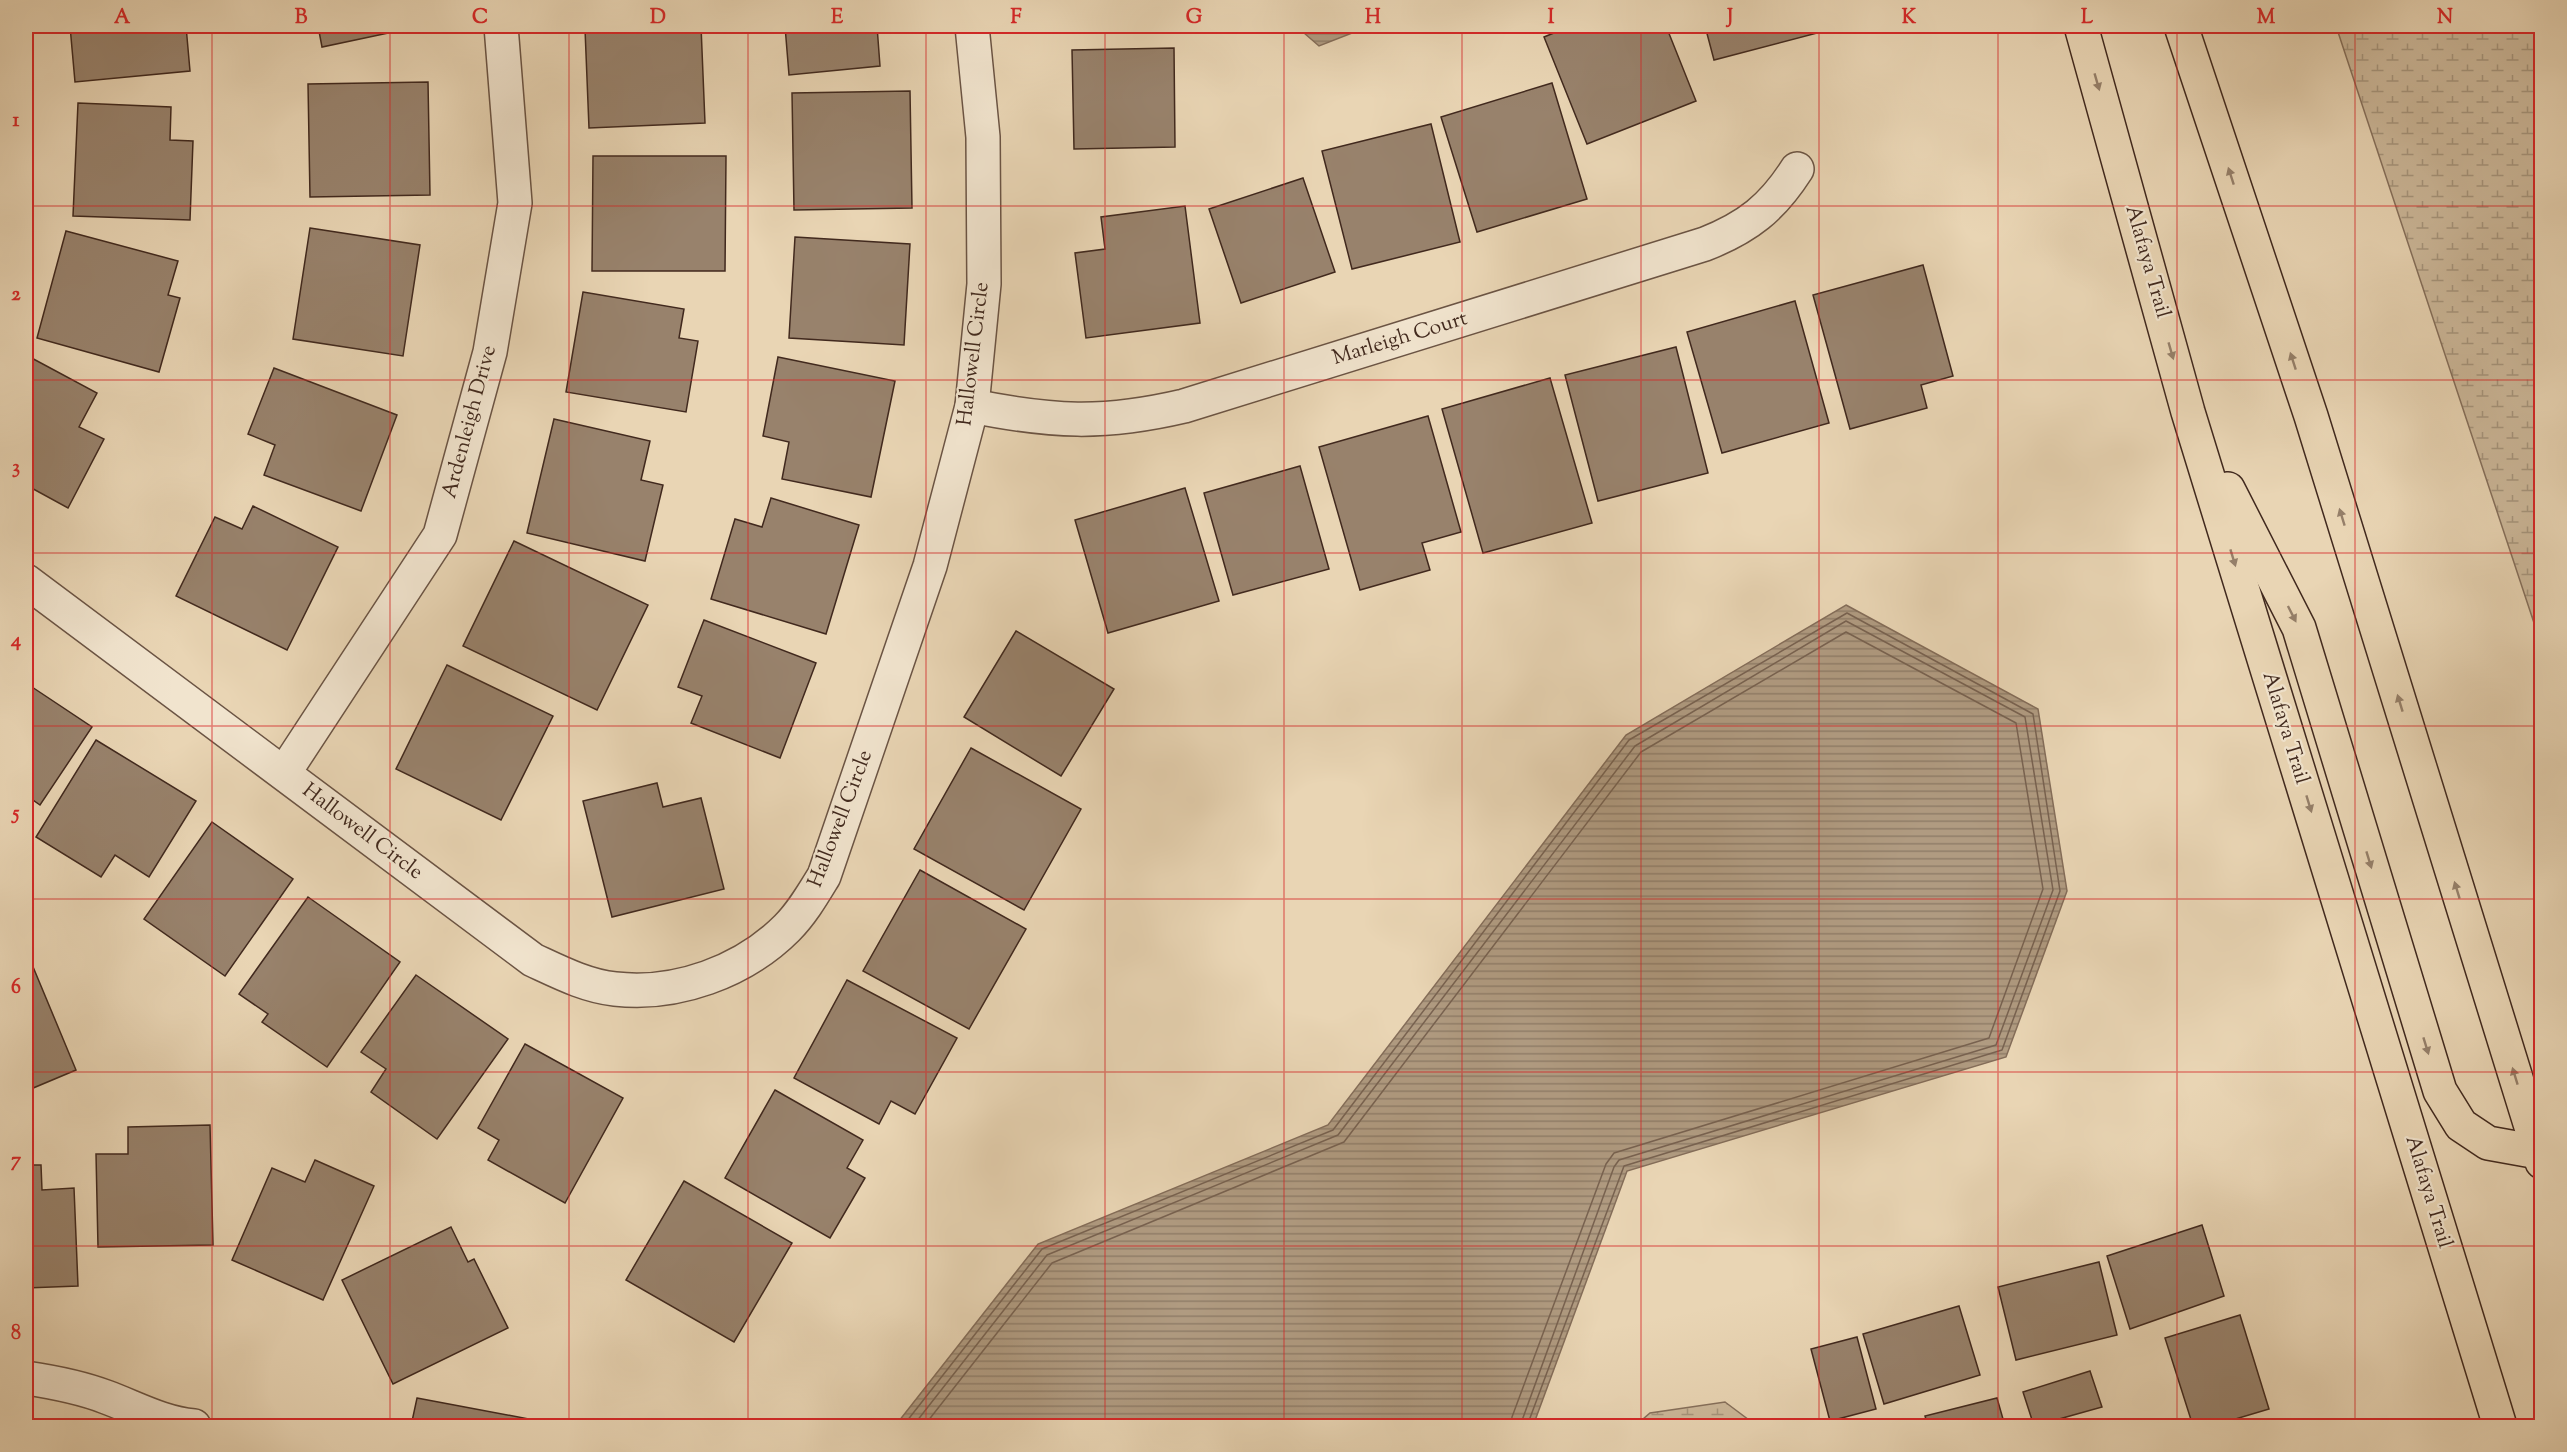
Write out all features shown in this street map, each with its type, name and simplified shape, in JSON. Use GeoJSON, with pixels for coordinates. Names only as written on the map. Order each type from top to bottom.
{"type":"FeatureCollection","features":[{"type":"Feature","properties":{"kind":"main road","name":"Alafaya Trail"},"geometry":{"type":"LineString","coordinates":[[2081,26],[2188,412],[2500,1426]]}},
{"type":"Feature","properties":{"kind":"main road"},"geometry":{"type":"LineString","coordinates":[[2181,26],[2312,416],[2540,1155]]}},
{"type":"Feature","properties":{"kind":"main road"},"geometry":{"type":"LineString","coordinates":[[2188,412],[2299,628],[2440,1091],[2461,1125],[2488,1143],[2540,1155]]}},
{"type":"Feature","properties":{"kind":"street","name":"Ardenleigh Drive"},"geometry":{"type":"LineString","coordinates":[[284,773],[440,535],[490,352],[515,202],[501,26]]}},
{"type":"Feature","properties":{"kind":"street","name":"Hallowell Circle"},"geometry":{"type":"LineString","coordinates":[[26,581],[533,960],[574,979],[614,989],[654,990],[693,982],[732,968],[763,949],[787,928],[809,902],[824,876],[930,566],[972,406],[984,284],[983,137],[972,26]]}},
{"type":"Feature","properties":{"kind":"street","name":"Marleigh Court"},"geometry":{"type":"LineString","coordinates":[[972,406],[1045,419],[1085,421],[1142,415],[1184,406],[1705,244],[1733,233],[1760,215],[1782,193],[1797,170]]}},
{"type":"Feature","properties":{"kind":"street"},"geometry":{"type":"LineString","coordinates":[[26,1378],[78,1388],[107,1397],[158,1419],[194,1426]]}},
{"type":"Feature","properties":{"kind":"green space"},"geometry":{"type":"Polygon","coordinates":[[[2336,26],[2541,26],[2541,644],[2336,26]]]}},
{"type":"Feature","properties":{"kind":"green space"},"geometry":{"type":"Polygon","coordinates":[[[1725,1402],[1757,1426],[1635,1426],[1650,1413],[1725,1402]]]}},
{"type":"Feature","properties":{"kind":"water"},"geometry":{"type":"Polygon","coordinates":[[[1296,26],[1370,26],[1319,46],[1296,26]]]}},
{"type":"Feature","properties":{"kind":"water"},"geometry":{"type":"Polygon","coordinates":[[[1846,605],[2038,709],[2067,891],[2006,1057],[1627,1171],[1533,1426],[895,1426],[1038,1244],[1328,1125],[1626,735],[1846,605]]]}},
{"type":"Feature","properties":{"kind":"building"},"geometry":{"type":"Polygon","coordinates":[[[70,26],[186,26],[190,71],[75,82],[70,26]]]}},
{"type":"Feature","properties":{"kind":"building"},"geometry":{"type":"Polygon","coordinates":[[[318,26],[417,26],[417,27],[322,47],[318,26]]]}},
{"type":"Feature","properties":{"kind":"building"},"geometry":{"type":"Polygon","coordinates":[[[701,26],[705,123],[589,128],[585,29],[701,26]]]}},
{"type":"Feature","properties":{"kind":"building"},"geometry":{"type":"Polygon","coordinates":[[[785,26],[877,26],[880,66],[789,75],[785,26]]]}},
{"type":"Feature","properties":{"kind":"building"},"geometry":{"type":"Polygon","coordinates":[[[1571,26],[1666,26],[1696,101],[1587,144],[1544,37],[1571,26]]]}},
{"type":"Feature","properties":{"kind":"building"},"geometry":{"type":"Polygon","coordinates":[[[1705,26],[1820,26],[1821,32],[1714,60],[1705,26]]]}},
{"type":"Feature","properties":{"kind":"building"},"geometry":{"type":"Polygon","coordinates":[[[1174,48],[1175,147],[1074,149],[1072,50],[1174,48]]]}},
{"type":"Feature","properties":{"kind":"building"},"geometry":{"type":"Polygon","coordinates":[[[428,82],[430,195],[310,197],[308,84],[428,82]]]}},
{"type":"Feature","properties":{"kind":"building"},"geometry":{"type":"Polygon","coordinates":[[[1552,83],[1587,199],[1477,232],[1441,117],[1552,83]]]}},
{"type":"Feature","properties":{"kind":"building"},"geometry":{"type":"Polygon","coordinates":[[[910,91],[912,208],[794,210],[792,93],[910,91]]]}},
{"type":"Feature","properties":{"kind":"building"},"geometry":{"type":"Polygon","coordinates":[[[78,103],[171,107],[170,140],[193,141],[190,220],[73,216],[78,103]]]}},
{"type":"Feature","properties":{"kind":"building"},"geometry":{"type":"Polygon","coordinates":[[[1431,124],[1460,242],[1352,269],[1322,151],[1431,124]]]}},
{"type":"Feature","properties":{"kind":"building"},"geometry":{"type":"Polygon","coordinates":[[[593,156],[726,156],[725,271],[592,271],[593,156]]]}},
{"type":"Feature","properties":{"kind":"building"},"geometry":{"type":"Polygon","coordinates":[[[1303,178],[1335,272],[1241,303],[1209,209],[1303,178]]]}},
{"type":"Feature","properties":{"kind":"building"},"geometry":{"type":"Polygon","coordinates":[[[1185,206],[1200,323],[1086,338],[1075,253],[1105,249],[1101,217],[1185,206]]]}},
{"type":"Feature","properties":{"kind":"building"},"geometry":{"type":"Polygon","coordinates":[[[310,228],[420,245],[403,356],[293,339],[310,228]]]}},
{"type":"Feature","properties":{"kind":"building"},"geometry":{"type":"Polygon","coordinates":[[[66,231],[178,261],[168,295],[180,298],[159,372],[37,338],[66,231]]]}},
{"type":"Feature","properties":{"kind":"building"},"geometry":{"type":"Polygon","coordinates":[[[795,237],[910,244],[904,345],[789,338],[795,237]]]}},
{"type":"Feature","properties":{"kind":"building"},"geometry":{"type":"Polygon","coordinates":[[[1923,265],[1953,376],[1921,385],[1927,408],[1850,429],[1813,295],[1923,265]]]}},
{"type":"Feature","properties":{"kind":"building"},"geometry":{"type":"Polygon","coordinates":[[[583,292],[684,309],[679,338],[698,341],[686,412],[566,392],[583,292]]]}},
{"type":"Feature","properties":{"kind":"building"},"geometry":{"type":"Polygon","coordinates":[[[1795,301],[1829,423],[1722,453],[1687,332],[1795,301]]]}},
{"type":"Feature","properties":{"kind":"building"},"geometry":{"type":"Polygon","coordinates":[[[1676,347],[1708,473],[1598,501],[1565,375],[1676,347]]]}},
{"type":"Feature","properties":{"kind":"building"},"geometry":{"type":"Polygon","coordinates":[[[26,355],[97,393],[79,427],[104,439],[68,508],[26,485],[26,355]]]}},
{"type":"Feature","properties":{"kind":"building"},"geometry":{"type":"Polygon","coordinates":[[[778,357],[895,381],[871,497],[782,479],[789,442],[763,436],[778,357]]]}},
{"type":"Feature","properties":{"kind":"building"},"geometry":{"type":"Polygon","coordinates":[[[274,368],[397,415],[361,511],[264,475],[275,445],[248,434],[274,368]]]}},
{"type":"Feature","properties":{"kind":"building"},"geometry":{"type":"Polygon","coordinates":[[[1550,378],[1592,523],[1483,553],[1442,409],[1550,378]]]}},
{"type":"Feature","properties":{"kind":"building"},"geometry":{"type":"Polygon","coordinates":[[[1428,416],[1461,532],[1422,543],[1430,570],[1360,590],[1319,447],[1428,416]]]}},
{"type":"Feature","properties":{"kind":"building"},"geometry":{"type":"Polygon","coordinates":[[[554,419],[650,441],[641,480],[663,485],[645,561],[527,533],[554,419]]]}},
{"type":"Feature","properties":{"kind":"building"},"geometry":{"type":"Polygon","coordinates":[[[1300,466],[1329,569],[1233,595],[1204,493],[1300,466]]]}},
{"type":"Feature","properties":{"kind":"building"},"geometry":{"type":"Polygon","coordinates":[[[1185,488],[1219,601],[1108,633],[1075,520],[1185,488]]]}},
{"type":"Feature","properties":{"kind":"building"},"geometry":{"type":"Polygon","coordinates":[[[771,498],[859,525],[826,634],[711,599],[735,519],[762,527],[771,498]]]}},
{"type":"Feature","properties":{"kind":"building"},"geometry":{"type":"Polygon","coordinates":[[[253,506],[338,547],[287,650],[176,596],[215,517],[242,529],[253,506]]]}},
{"type":"Feature","properties":{"kind":"building"},"geometry":{"type":"Polygon","coordinates":[[[514,541],[648,605],[597,710],[463,646],[514,541]]]}},
{"type":"Feature","properties":{"kind":"building"},"geometry":{"type":"Polygon","coordinates":[[[704,620],[816,663],[780,758],[691,723],[702,696],[678,687],[704,620]]]}},
{"type":"Feature","properties":{"kind":"building"},"geometry":{"type":"Polygon","coordinates":[[[1016,631],[1114,689],[1061,776],[964,717],[1016,631]]]}},
{"type":"Feature","properties":{"kind":"building"},"geometry":{"type":"Polygon","coordinates":[[[447,665],[553,716],[501,820],[396,769],[447,665]]]}},
{"type":"Feature","properties":{"kind":"building"},"geometry":{"type":"Polygon","coordinates":[[[26,683],[92,727],[40,805],[26,795],[26,683]]]}},
{"type":"Feature","properties":{"kind":"building"},"geometry":{"type":"Polygon","coordinates":[[[96,740],[196,801],[149,877],[115,855],[101,877],[36,837],[96,740]]]}},
{"type":"Feature","properties":{"kind":"building"},"geometry":{"type":"Polygon","coordinates":[[[971,748],[1081,809],[1024,910],[914,849],[971,748]]]}},
{"type":"Feature","properties":{"kind":"building"},"geometry":{"type":"Polygon","coordinates":[[[657,783],[663,807],[701,798],[724,889],[612,917],[583,801],[657,783]]]}},
{"type":"Feature","properties":{"kind":"building"},"geometry":{"type":"Polygon","coordinates":[[[212,822],[293,879],[225,976],[144,919],[212,822]]]}},
{"type":"Feature","properties":{"kind":"building"},"geometry":{"type":"Polygon","coordinates":[[[920,870],[1026,929],[969,1029],[863,971],[920,870]]]}},
{"type":"Feature","properties":{"kind":"building"},"geometry":{"type":"Polygon","coordinates":[[[308,897],[400,962],[327,1067],[262,1022],[268,1014],[239,994],[308,897]]]}},
{"type":"Feature","properties":{"kind":"building"},"geometry":{"type":"Polygon","coordinates":[[[31,962],[76,1070],[26,1091],[26,965],[31,962]]]}},
{"type":"Feature","properties":{"kind":"building"},"geometry":{"type":"Polygon","coordinates":[[[416,975],[508,1039],[437,1139],[371,1092],[386,1069],[361,1052],[416,975]]]}},
{"type":"Feature","properties":{"kind":"building"},"geometry":{"type":"Polygon","coordinates":[[[847,980],[957,1038],[915,1114],[891,1101],[879,1124],[794,1078],[847,980]]]}},
{"type":"Feature","properties":{"kind":"building"},"geometry":{"type":"Polygon","coordinates":[[[525,1044],[623,1098],[565,1203],[488,1160],[499,1140],[478,1128],[525,1044]]]}},
{"type":"Feature","properties":{"kind":"building"},"geometry":{"type":"Polygon","coordinates":[[[775,1090],[863,1140],[847,1168],[865,1178],[830,1238],[725,1178],[775,1090]]]}},
{"type":"Feature","properties":{"kind":"building"},"geometry":{"type":"Polygon","coordinates":[[[210,1125],[213,1245],[98,1247],[96,1154],[128,1154],[128,1127],[210,1125]]]}},
{"type":"Feature","properties":{"kind":"building"},"geometry":{"type":"Polygon","coordinates":[[[315,1160],[374,1186],[323,1300],[232,1260],[272,1168],[305,1182],[315,1160]]]}},
{"type":"Feature","properties":{"kind":"building"},"geometry":{"type":"Polygon","coordinates":[[[26,1165],[41,1165],[42,1190],[74,1188],[78,1286],[26,1288],[26,1165]]]}},
{"type":"Feature","properties":{"kind":"building"},"geometry":{"type":"Polygon","coordinates":[[[684,1181],[792,1243],[734,1342],[626,1280],[684,1181]]]}},
{"type":"Feature","properties":{"kind":"building"},"geometry":{"type":"Polygon","coordinates":[[[2202,1225],[2224,1296],[2130,1329],[2107,1256],[2202,1225]]]}},
{"type":"Feature","properties":{"kind":"building"},"geometry":{"type":"Polygon","coordinates":[[[451,1227],[468,1262],[474,1259],[508,1328],[393,1384],[342,1280],[451,1227]]]}},
{"type":"Feature","properties":{"kind":"building"},"geometry":{"type":"Polygon","coordinates":[[[2099,1262],[2117,1335],[2016,1360],[1998,1287],[2099,1262]]]}},
{"type":"Feature","properties":{"kind":"building"},"geometry":{"type":"Polygon","coordinates":[[[1959,1306],[1980,1375],[1884,1404],[1863,1334],[1959,1306]]]}},
{"type":"Feature","properties":{"kind":"building"},"geometry":{"type":"Polygon","coordinates":[[[2240,1315],[2269,1409],[2212,1426],[2193,1426],[2165,1338],[2240,1315]]]}},
{"type":"Feature","properties":{"kind":"building"},"geometry":{"type":"Polygon","coordinates":[[[1857,1337],[1876,1409],[1830,1421],[1811,1349],[1857,1337]]]}},
{"type":"Feature","properties":{"kind":"building"},"geometry":{"type":"Polygon","coordinates":[[[2090,1371],[2102,1407],[2034,1426],[2023,1392],[2090,1371]]]}},
{"type":"Feature","properties":{"kind":"building"},"geometry":{"type":"Polygon","coordinates":[[[417,1398],[550,1423],[550,1426],[411,1426],[417,1398]]]}},
{"type":"Feature","properties":{"kind":"building"},"geometry":{"type":"Polygon","coordinates":[[[1997,1398],[2005,1426],[1928,1426],[1925,1416],[1997,1398]]]}},
{"type":"Feature","properties":{"kind":"building"},"geometry":{"type":"Polygon","coordinates":[[[2110,1419],[2111,1426],[2082,1426],[2110,1419]]]}}]}
